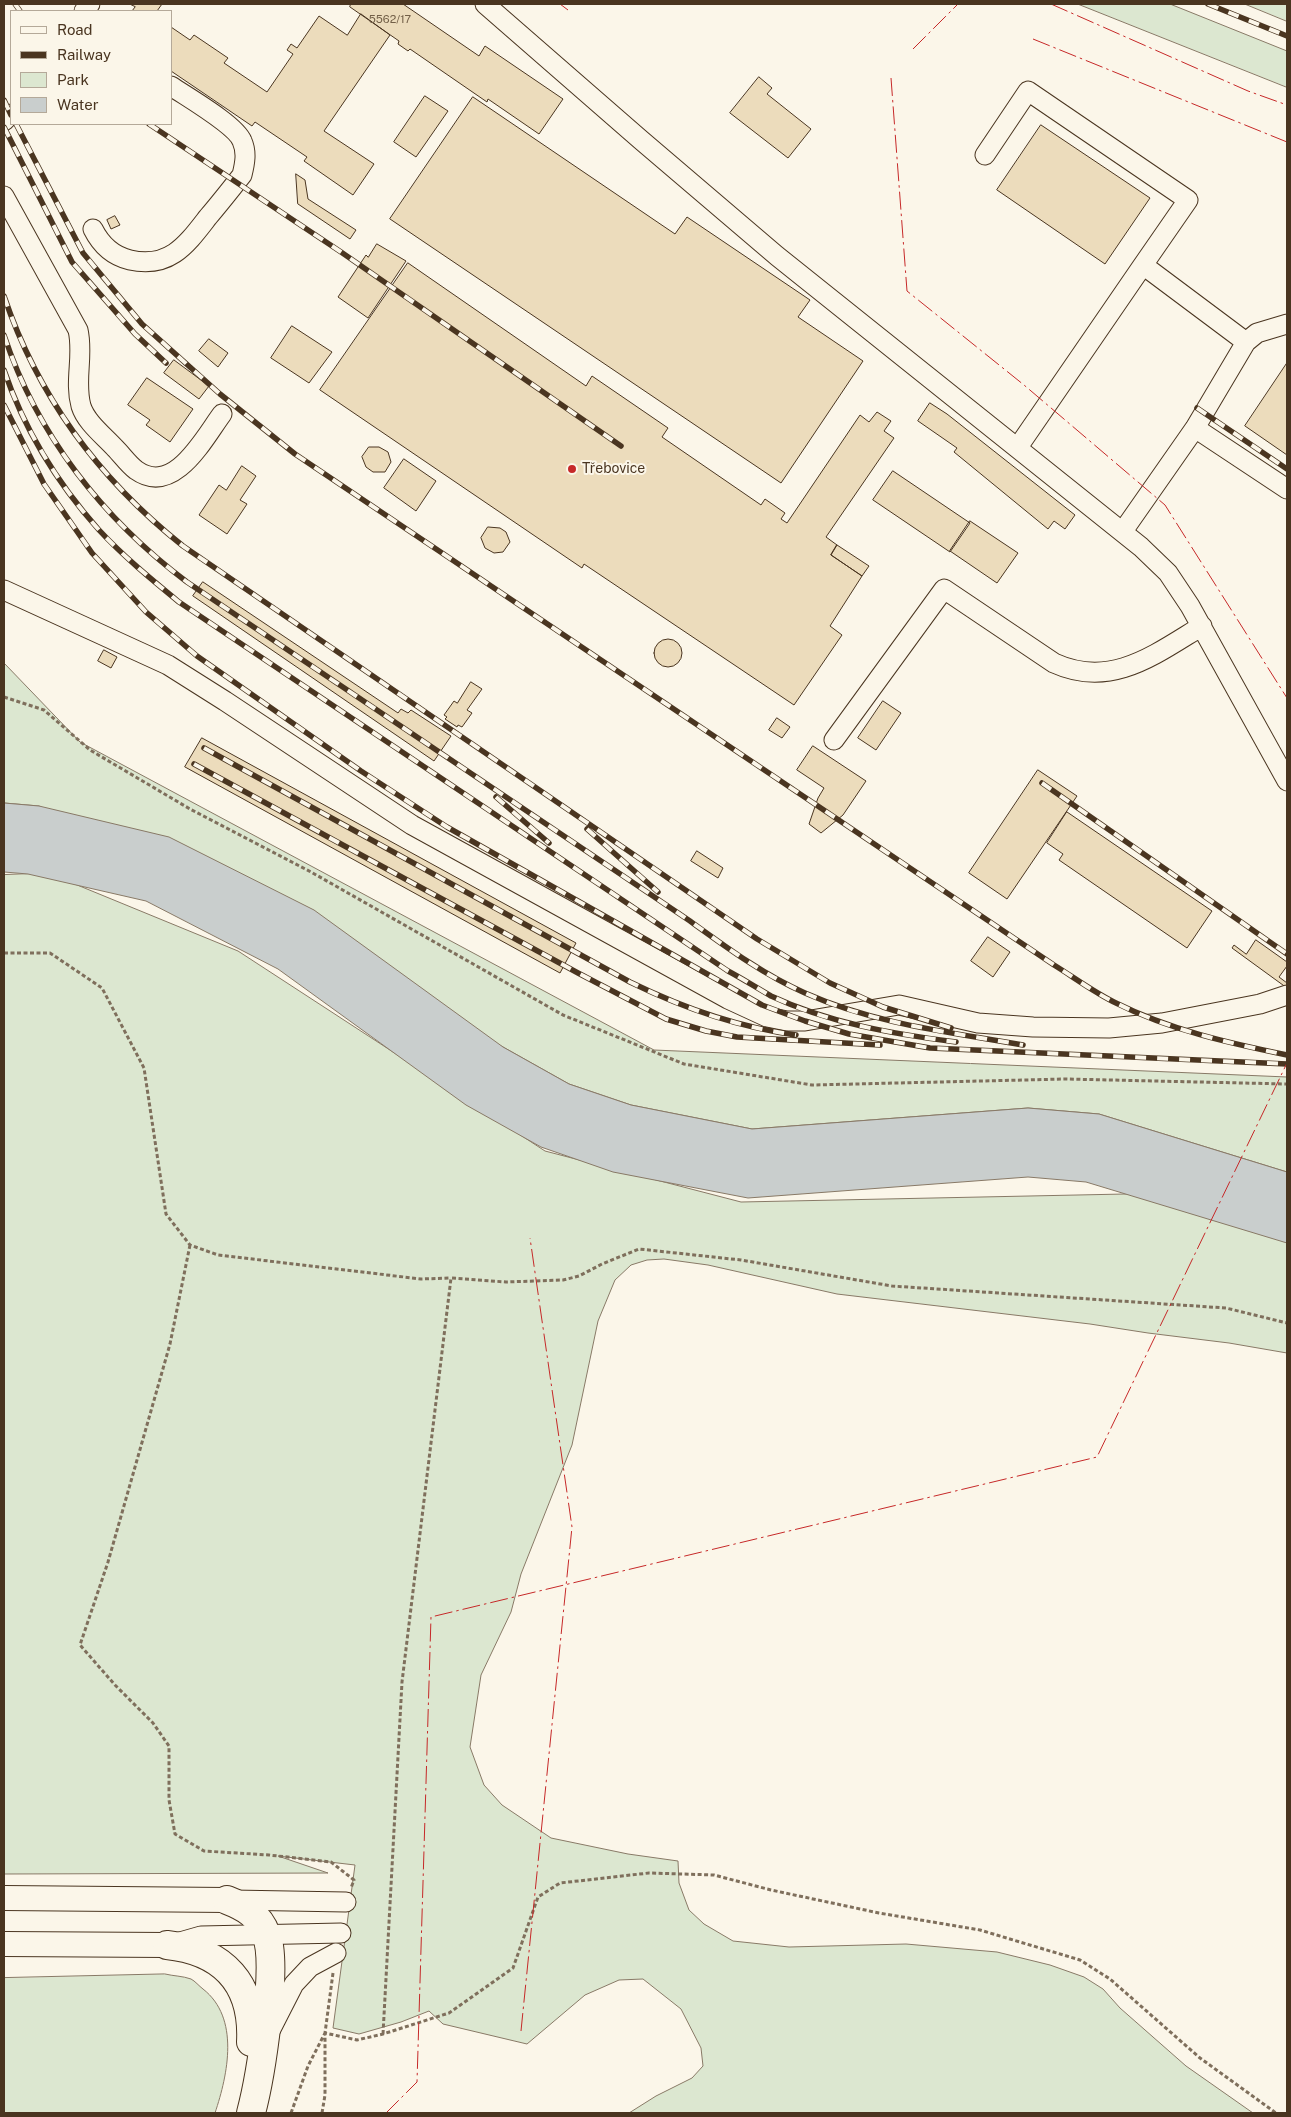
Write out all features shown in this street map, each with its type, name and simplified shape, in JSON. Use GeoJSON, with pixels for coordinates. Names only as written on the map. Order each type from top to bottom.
{"type":"FeatureCollection","features":[{"type":"Feature","properties":{"kind":"highway"},"geometry":{"type":"LineString","coordinates":[[228,1900],[245,1907],[256,1917],[267,1934],[271,1955],[264,2043],[251,2113]]}},
{"type":"Feature","properties":{"kind":"highway"},"geometry":{"type":"LineString","coordinates":[[167,1945],[188,1947],[206,1954],[223,1965],[236,1979],[244,1993],[252,2024],[249,2070],[239,2113]]}},
{"type":"Feature","properties":{"kind":"main road"},"geometry":{"type":"LineString","coordinates":[[4,1898],[228,1900]]}},
{"type":"Feature","properties":{"kind":"main road"},"geometry":{"type":"LineString","coordinates":[[4,1944],[167,1945]]}},
{"type":"Feature","properties":{"kind":"lane"},"geometry":{"type":"LineString","coordinates":[[485,4],[647,146],[777,256],[1142,546],[1168,574],[1202,626],[1287,781]]}},
{"type":"Feature","properties":{"kind":"lane"},"geometry":{"type":"LineString","coordinates":[[93,229],[104,245],[120,256],[141,262],[165,258],[184,247],[242,175],[246,151],[239,134],[172,87]]}},
{"type":"Feature","properties":{"kind":"lane"},"geometry":{"type":"LineString","coordinates":[[985,155],[1028,91],[1188,200],[1018,447]]}},
{"type":"Feature","properties":{"kind":"lane"},"geometry":{"type":"LineString","coordinates":[[4,196],[78,330],[81,346],[78,390],[82,408],[90,421],[135,469],[141,473],[154,476],[168,474],[180,469],[222,414]]}},
{"type":"Feature","properties":{"kind":"lane"},"geometry":{"type":"LineString","coordinates":[[1143,265],[1246,342]]}},
{"type":"Feature","properties":{"kind":"lane"},"geometry":{"type":"LineString","coordinates":[[1123,531],[1195,428],[1246,342],[1257,333],[1287,324]]}},
{"type":"Feature","properties":{"kind":"lane"},"geometry":{"type":"LineString","coordinates":[[1195,428],[1287,489]]}},
{"type":"Feature","properties":{"kind":"lane"},"geometry":{"type":"LineString","coordinates":[[4,590],[168,665],[412,825],[728,999],[767,1017],[787,1022],[805,1021],[899,1005],[958,1020],[1003,1026],[1116,1028],[1162,1023],[1260,1004],[1287,995]]}},
{"type":"Feature","properties":{"kind":"lane"},"geometry":{"type":"LineString","coordinates":[[834,740],[944,590],[1054,663],[1088,673],[1111,672],[1124,669],[1160,651],[1202,626]]}},
{"type":"Feature","properties":{"kind":"lane"},"geometry":{"type":"LineString","coordinates":[[228,1900],[346,1902]]}},
{"type":"Feature","properties":{"kind":"lane"},"geometry":{"type":"LineString","coordinates":[[167,1945],[201,1936],[341,1933]]}},
{"type":"Feature","properties":{"kind":"lane"},"geometry":{"type":"LineString","coordinates":[[264,2043],[294,1984],[310,1967],[336,1953]]}},
{"type":"Feature","properties":{"kind":"path"},"geometry":{"type":"LineString","coordinates":[[4,697],[44,710],[90,750],[190,809],[303,868],[563,1015],[684,1064],[812,1085],[1066,1079],[1287,1084]]}},
{"type":"Feature","properties":{"kind":"path"},"geometry":{"type":"LineString","coordinates":[[4,953],[50,953],[102,988],[144,1068],[166,1214],[190,1245],[218,1255],[421,1278],[506,1282],[563,1280],[580,1276],[602,1264],[639,1249],[741,1260],[892,1286],[1226,1308],[1287,1323]]}},
{"type":"Feature","properties":{"kind":"path"},"geometry":{"type":"LineString","coordinates":[[190,1245],[170,1344],[108,1562],[80,1645],[115,1685],[153,1723],[169,1746],[170,1800],[175,1834],[204,1850],[331,1862],[354,1880],[346,1902]]}},
{"type":"Feature","properties":{"kind":"path"},"geometry":{"type":"LineString","coordinates":[[383,2034],[402,1682],[451,1278]]}},
{"type":"Feature","properties":{"kind":"path"},"geometry":{"type":"LineString","coordinates":[[325,2033],[357,2040],[450,2013],[513,1968],[538,1897],[560,1883],[649,1873],[714,1876],[879,1913],[980,1930],[1080,1960],[1110,1979],[1200,2058],[1276,2113]]}},
{"type":"Feature","properties":{"kind":"path"},"geometry":{"type":"LineString","coordinates":[[322,2113],[325,2095],[325,2033],[336,1953]]}},
{"type":"Feature","properties":{"kind":"path"},"geometry":{"type":"LineString","coordinates":[[291,2113],[308,2066],[325,2033]]}},
{"type":"Feature","properties":{"kind":"green space"},"geometry":{"type":"Polygon","coordinates":[[[1078,4],[1170,4],[1287,51],[1287,87],[1078,4]]]}},
{"type":"Feature","properties":{"kind":"green space"},"geometry":{"type":"Polygon","coordinates":[[[1245,4],[1287,4],[1287,21],[1245,4]]]}},
{"type":"Feature","properties":{"kind":"green space"},"geometry":{"type":"Polygon","coordinates":[[[4,663],[80,742],[654,1050],[1287,1077],[1287,1172],[1099,1114],[1028,1108],[752,1129],[631,1105],[569,1084],[503,1047],[39,806],[4,803],[4,663]]]}},
{"type":"Feature","properties":{"kind":"green space"},"geometry":{"type":"Polygon","coordinates":[[[48,873],[238,951],[545,1151],[741,1202],[1125,1194],[1172,1197],[1287,1228],[1287,1353],[1090,1324],[837,1294],[708,1265],[664,1259],[647,1260],[631,1265],[615,1280],[598,1321],[572,1445],[521,1574],[511,1612],[481,1675],[470,1747],[484,1785],[502,1805],[551,1838],[628,1854],[678,1861],[679,1883],[689,1910],[704,1924],[733,1941],[789,1947],[906,1944],[997,1952],[1050,1965],[1084,1977],[1103,1989],[1120,2008],[1186,2066],[1253,2113],[629,2113],[656,2096],[692,2078],[703,2066],[701,2048],[681,2009],[643,1979],[619,1980],[585,1995],[527,2044],[443,2024],[429,2011],[401,2022],[359,2034],[333,2028],[355,1865],[278,1856],[328,1873],[4,1874],[4,875],[48,873]]]}},
{"type":"Feature","properties":{"kind":"green space"},"geometry":{"type":"Polygon","coordinates":[[[165,1974],[192,1980],[215,2001],[222,2015],[228,2047],[227,2064],[215,2113],[4,2113],[4,1978],[165,1974]]]}},
{"type":"Feature","properties":{"kind":"water"},"geometry":{"type":"Polygon","coordinates":[[[4,803],[39,806],[169,837],[314,910],[503,1047],[569,1084],[631,1105],[752,1129],[1028,1108],[1099,1114],[1287,1172],[1287,1243],[1086,1182],[1028,1177],[748,1198],[613,1172],[541,1147],[466,1105],[278,969],[146,901],[28,874],[4,872],[4,803]]]}},
{"type":"Feature","properties":{"kind":"building"},"geometry":{"type":"Polygon","coordinates":[[[130,4],[162,4],[158,10],[133,10],[135,7],[130,4]]]}},
{"type":"Feature","properties":{"kind":"building"},"geometry":{"type":"Polygon","coordinates":[[[351,4],[403,4],[479,56],[485,46],[563,99],[539,134],[488,99],[487,102],[410,49],[408,51],[398,44],[399,41],[350,7],[351,4]]]}},
{"type":"Feature","properties":{"kind":"building"},"geometry":{"type":"Polygon","coordinates":[[[361,14],[390,35],[324,131],[374,164],[353,195],[304,161],[307,157],[255,122],[252,126],[172,72],[172,28],[190,40],[194,35],[228,58],[224,63],[267,92],[293,54],[287,50],[291,44],[297,48],[319,16],[347,35],[361,14]]]}},
{"type":"Feature","properties":{"kind":"building"},"geometry":{"type":"Polygon","coordinates":[[[759,77],[772,88],[767,94],[811,129],[788,158],[730,113],[759,77]]]}},
{"type":"Feature","properties":{"kind":"building"},"geometry":{"type":"Polygon","coordinates":[[[425,96],[448,111],[416,157],[394,142],[425,96]]]}},
{"type":"Feature","properties":{"kind":"building"},"geometry":{"type":"Polygon","coordinates":[[[473,97],[675,234],[687,217],[810,300],[798,317],[863,361],[781,483],[390,219],[473,97]]]}},
{"type":"Feature","properties":{"kind":"building"},"geometry":{"type":"Polygon","coordinates":[[[1041,125],[1150,198],[1105,264],[997,190],[1041,125]]]}},
{"type":"Feature","properties":{"kind":"building"},"geometry":{"type":"Polygon","coordinates":[[[296,174],[305,180],[308,199],[356,230],[350,239],[298,204],[296,174]]]}},
{"type":"Feature","properties":{"kind":"building"},"geometry":{"type":"Polygon","coordinates":[[[115,216],[120,225],[111,229],[107,220],[115,216]]]}},
{"type":"Feature","properties":{"kind":"building"},"geometry":{"type":"Polygon","coordinates":[[[377,244],[406,261],[368,318],[338,297],[366,255],[368,257],[377,244]]]}},
{"type":"Feature","properties":{"kind":"building","name":"Třebovice"},"geometry":{"type":"Polygon","coordinates":[[[408,263],[586,386],[592,376],[668,428],[662,437],[761,505],[765,499],[785,513],[781,519],[787,523],[860,415],[869,422],[877,412],[891,421],[884,431],[894,438],[826,537],[837,545],[831,555],[862,576],[830,626],[842,635],[794,705],[584,564],[582,568],[320,390],[408,263]]]}},
{"type":"Feature","properties":{"kind":"building"},"geometry":{"type":"Polygon","coordinates":[[[292,326],[332,352],[309,383],[271,358],[292,326]]]}},
{"type":"Feature","properties":{"kind":"building"},"geometry":{"type":"Polygon","coordinates":[[[209,339],[228,353],[218,367],[199,351],[209,339]]]}},
{"type":"Feature","properties":{"kind":"building"},"geometry":{"type":"Polygon","coordinates":[[[174,360],[209,386],[199,399],[164,373],[174,360]]]}},
{"type":"Feature","properties":{"kind":"building"},"geometry":{"type":"Polygon","coordinates":[[[1287,363],[1287,455],[1245,426],[1287,363]]]}},
{"type":"Feature","properties":{"kind":"building"},"geometry":{"type":"Polygon","coordinates":[[[147,378],[193,409],[170,442],[146,425],[150,420],[128,405],[147,378]]]}},
{"type":"Feature","properties":{"kind":"building"},"geometry":{"type":"Polygon","coordinates":[[[930,403],[947,414],[1075,515],[1065,529],[1054,521],[1048,529],[954,452],[957,448],[918,421],[930,403]]]}},
{"type":"Feature","properties":{"kind":"building"},"geometry":{"type":"Polygon","coordinates":[[[369,447],[379,447],[388,452],[391,462],[385,472],[373,472],[366,467],[362,457],[369,447]]]}},
{"type":"Feature","properties":{"kind":"building"},"geometry":{"type":"Polygon","coordinates":[[[404,459],[436,481],[416,511],[384,488],[404,459]]]}},
{"type":"Feature","properties":{"kind":"building"},"geometry":{"type":"Polygon","coordinates":[[[242,466],[256,476],[240,500],[247,504],[227,534],[199,515],[219,485],[226,490],[242,466]]]}},
{"type":"Feature","properties":{"kind":"building"},"geometry":{"type":"Polygon","coordinates":[[[893,471],[970,523],[950,552],[873,500],[893,471]]]}},
{"type":"Feature","properties":{"kind":"building"},"geometry":{"type":"Polygon","coordinates":[[[970,521],[1018,553],[997,583],[950,551],[970,521]]]}},
{"type":"Feature","properties":{"kind":"building"},"geometry":{"type":"Polygon","coordinates":[[[488,527],[500,528],[506,532],[510,542],[503,552],[494,553],[485,548],[481,538],[488,527]]]}},
{"type":"Feature","properties":{"kind":"building"},"geometry":{"type":"Polygon","coordinates":[[[837,545],[869,566],[862,576],[831,555],[837,545]]]}},
{"type":"Feature","properties":{"kind":"building"},"geometry":{"type":"Polygon","coordinates":[[[203,582],[398,713],[401,709],[408,713],[411,710],[451,736],[434,761],[193,596],[203,582]]]}},
{"type":"Feature","properties":{"kind":"building"},"geometry":{"type":"Polygon","coordinates":[[[668,639],[678,643],[682,653],[678,663],[668,667],[658,663],[654,653],[658,643],[668,639]]]}},
{"type":"Feature","properties":{"kind":"building"},"geometry":{"type":"Polygon","coordinates":[[[104,650],[117,657],[111,668],[98,661],[104,650]]]}},
{"type":"Feature","properties":{"kind":"building"},"geometry":{"type":"Polygon","coordinates":[[[471,682],[482,689],[467,710],[472,713],[462,727],[458,725],[457,727],[445,719],[447,717],[444,715],[454,701],[457,703],[471,682]]]}},
{"type":"Feature","properties":{"kind":"building"},"geometry":{"type":"Polygon","coordinates":[[[883,701],[901,713],[876,750],[858,738],[883,701]]]}},
{"type":"Feature","properties":{"kind":"building"},"geometry":{"type":"Polygon","coordinates":[[[777,718],[790,727],[782,738],[769,730],[777,718]]]}},
{"type":"Feature","properties":{"kind":"building"},"geometry":{"type":"Polygon","coordinates":[[[202,738],[576,943],[560,973],[185,767],[202,738]]]}},
{"type":"Feature","properties":{"kind":"building"},"geometry":{"type":"Polygon","coordinates":[[[813,746],[866,781],[843,815],[821,833],[809,824],[818,798],[824,788],[797,770],[813,746]]]}},
{"type":"Feature","properties":{"kind":"building"},"geometry":{"type":"Polygon","coordinates":[[[1038,770],[1077,796],[1007,899],[969,873],[1038,770]]]}},
{"type":"Feature","properties":{"kind":"building"},"geometry":{"type":"Polygon","coordinates":[[[1067,812],[1212,911],[1187,948],[1059,860],[1063,854],[1047,843],[1067,812]]]}},
{"type":"Feature","properties":{"kind":"building"},"geometry":{"type":"Polygon","coordinates":[[[697,851],[723,868],[718,878],[691,861],[697,851]]]}},
{"type":"Feature","properties":{"kind":"building"},"geometry":{"type":"Polygon","coordinates":[[[988,937],[1010,952],[993,977],[971,961],[988,937]]]}},
{"type":"Feature","properties":{"kind":"building"},"geometry":{"type":"Polygon","coordinates":[[[1256,940],[1287,962],[1287,966],[1279,977],[1287,983],[1287,988],[1232,948],[1234,945],[1246,954],[1256,940]]]}},
{"type":"Feature","properties":{"kind":"railway"},"geometry":{"type":"LineString","coordinates":[[15,4],[19,10]]}},
{"type":"Feature","properties":{"kind":"railway"},"geometry":{"type":"LineString","coordinates":[[1208,4],[1287,36]]}},
{"type":"Feature","properties":{"kind":"railway"},"geometry":{"type":"LineString","coordinates":[[4,100],[10,113]]}},
{"type":"Feature","properties":{"kind":"railway"},"geometry":{"type":"LineString","coordinates":[[17,125],[83,253],[142,324],[220,394],[295,454],[1093,990],[1108,999],[1157,1021],[1222,1040],[1287,1055]]}},
{"type":"Feature","properties":{"kind":"railway"},"geometry":{"type":"LineString","coordinates":[[150,125],[341,252],[621,446]]}},
{"type":"Feature","properties":{"kind":"railway"},"geometry":{"type":"LineString","coordinates":[[4,127],[72,262],[135,334],[166,363]]}},
{"type":"Feature","properties":{"kind":"railway"},"geometry":{"type":"LineString","coordinates":[[4,296],[18,333],[35,368],[75,434],[99,465],[125,493],[183,546],[757,939],[830,983],[883,1007],[951,1028]]}},
{"type":"Feature","properties":{"kind":"railway"},"geometry":{"type":"LineString","coordinates":[[4,335],[18,372],[35,407],[54,440],[76,472],[101,503],[128,531],[187,582],[775,978],[831,1004],[885,1020],[1023,1045]]}},
{"type":"Feature","properties":{"kind":"railway"},"geometry":{"type":"LineString","coordinates":[[4,370],[32,434],[56,475],[70,494],[108,540],[179,602],[728,971],[771,996],[816,1013],[862,1026],[956,1042]]}},
{"type":"Feature","properties":{"kind":"railway"},"geometry":{"type":"LineString","coordinates":[[4,405],[44,484],[92,553],[146,612],[197,656],[361,771],[447,827],[762,1005],[805,1021],[849,1034],[930,1048],[1287,1064]]}},
{"type":"Feature","properties":{"kind":"railway"},"geometry":{"type":"LineString","coordinates":[[1197,408],[1287,469]]}},
{"type":"Feature","properties":{"kind":"railway"},"geometry":{"type":"LineString","coordinates":[[204,748],[630,982],[690,1008],[732,1022],[796,1035]]}},
{"type":"Feature","properties":{"kind":"railway"},"geometry":{"type":"LineString","coordinates":[[194,764],[666,1019],[706,1031],[737,1037],[880,1045]]}},
{"type":"Feature","properties":{"kind":"railway"},"geometry":{"type":"LineString","coordinates":[[1042,783],[1287,954]]}},
{"type":"Feature","properties":{"kind":"railway"},"geometry":{"type":"LineString","coordinates":[[496,797],[549,843]]}},
{"type":"Feature","properties":{"kind":"railway"},"geometry":{"type":"LineString","coordinates":[[587,829],[658,892]]}},
{"type":"Feature","properties":{"kind":"power"},"geometry":{"type":"LineString","coordinates":[[560,4],[568,10]]}},
{"type":"Feature","properties":{"kind":"power"},"geometry":{"type":"LineString","coordinates":[[913,49],[958,4]]}},
{"type":"Feature","properties":{"kind":"power"},"geometry":{"type":"LineString","coordinates":[[1051,4],[1248,91],[1287,105]]}},
{"type":"Feature","properties":{"kind":"power"},"geometry":{"type":"LineString","coordinates":[[1033,39],[1287,142]]}},
{"type":"Feature","properties":{"kind":"power"},"geometry":{"type":"LineString","coordinates":[[891,78],[907,291],[1024,385],[1165,505],[1287,698]]}},
{"type":"Feature","properties":{"kind":"power"},"geometry":{"type":"LineString","coordinates":[[386,2113],[417,2082],[431,1617],[1097,1457],[1287,1063]]}},
{"type":"Feature","properties":{"kind":"power"},"geometry":{"type":"LineString","coordinates":[[521,2031],[572,1527],[530,1238]]}},
{"type":"Feature","properties":{"kind":"place","name":"Třebovice"},"geometry":{"type":"Point","coordinates":[572,469]}}]}
